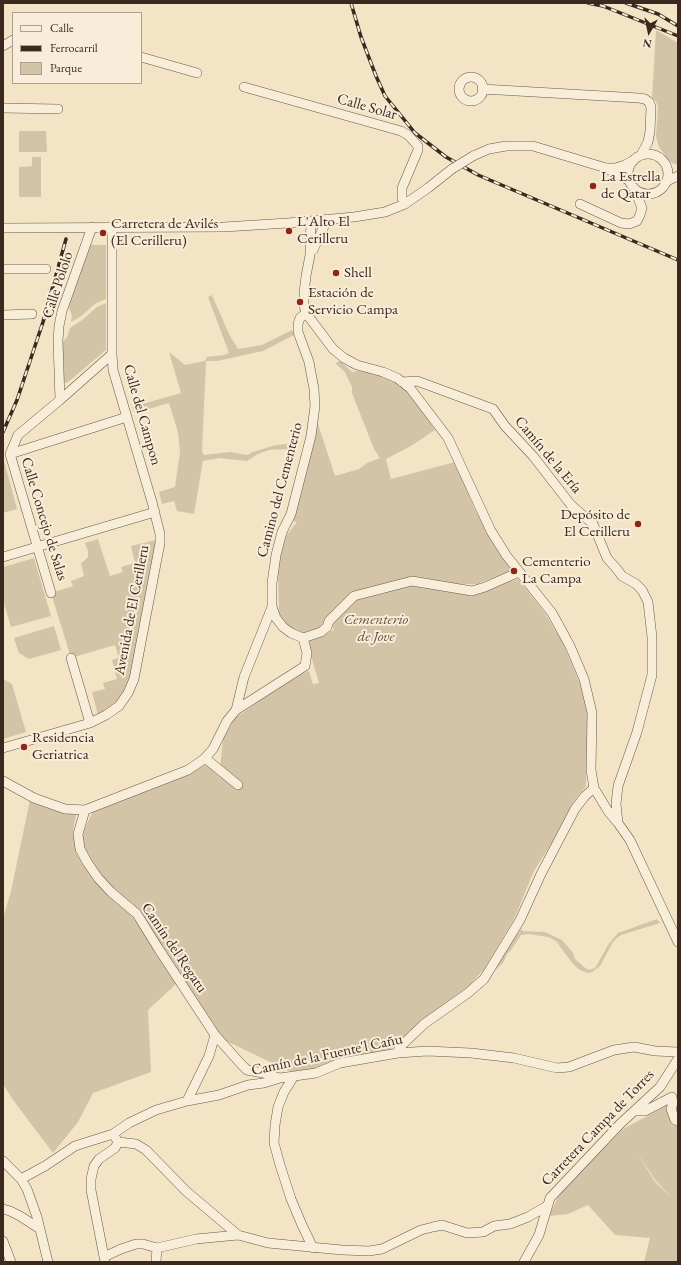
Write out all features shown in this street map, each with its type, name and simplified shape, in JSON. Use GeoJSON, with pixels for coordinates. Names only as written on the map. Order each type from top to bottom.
{"type":"FeatureCollection","features":[{"type":"Feature","properties":{"kind":"street"},"geometry":{"type":"LineString","coordinates":[[3,46],[12,41]]}},
{"type":"Feature","properties":{"kind":"street"},"geometry":{"type":"LineString","coordinates":[[142,57],[197,74]]}},
{"type":"Feature","properties":{"kind":"street","name":"Calle Solar"},"geometry":{"type":"LineString","coordinates":[[244,87],[401,131],[408,135],[418,146],[418,150],[402,188],[402,198],[405,204]]}},
{"type":"Feature","properties":{"kind":"street"},"geometry":{"type":"LineString","coordinates":[[482,89],[645,99],[649,102],[651,107],[648,142],[630,166],[628,174],[642,208]]}},
{"type":"Feature","properties":{"kind":"street"},"geometry":{"type":"LineString","coordinates":[[3,108],[58,109]]}},
{"type":"Feature","properties":{"kind":"street"},"geometry":{"type":"LineString","coordinates":[[650,131],[656,155]]}},
{"type":"Feature","properties":{"kind":"street"},"geometry":{"type":"LineString","coordinates":[[3,228],[224,227],[327,220],[385,212],[405,204],[452,169],[473,156],[497,147],[515,145],[529,145],[542,148],[606,168],[641,192],[648,194],[656,192]]}},
{"type":"Feature","properties":{"kind":"street"},"geometry":{"type":"LineString","coordinates":[[606,168],[615,168],[625,165],[648,154],[656,155],[667,166],[678,170]]}},
{"type":"Feature","properties":{"kind":"street"},"geometry":{"type":"LineString","coordinates":[[580,204],[621,223],[629,224],[636,221],[648,199],[662,188],[667,181],[667,166]]}},
{"type":"Feature","properties":{"kind":"street"},"geometry":{"type":"LineString","coordinates":[[667,181],[678,176]]}},
{"type":"Feature","properties":{"kind":"street"},"geometry":{"type":"LineString","coordinates":[[310,255],[327,220]]}},
{"type":"Feature","properties":{"kind":"street"},"geometry":{"type":"LineString","coordinates":[[311,221],[310,255],[304,293],[304,306],[306,314],[333,348],[344,358],[357,365],[383,372],[397,378],[410,388],[448,438],[491,531],[506,555],[552,613],[570,646],[584,679],[592,713],[591,770],[594,788],[608,812],[630,840],[678,942]]}},
{"type":"Feature","properties":{"kind":"street","name":"Calle Pololo"},"geometry":{"type":"LineString","coordinates":[[60,400],[58,341],[62,311],[92,227]]}},
{"type":"Feature","properties":{"kind":"street","name":"Calle del Campon"},"geometry":{"type":"LineString","coordinates":[[112,228],[113,370],[155,512]]}},
{"type":"Feature","properties":{"kind":"street"},"geometry":{"type":"LineString","coordinates":[[3,269],[46,269]]}},
{"type":"Feature","properties":{"kind":"street"},"geometry":{"type":"LineString","coordinates":[[3,315],[32,314]]}},
{"type":"Feature","properties":{"kind":"street","name":"Camino del Cementerio"},"geometry":{"type":"LineString","coordinates":[[3,781],[34,798],[65,809],[85,810],[188,770],[205,758],[213,749],[227,721],[236,710],[305,666],[307,653],[303,638],[291,633],[283,627],[276,618],[272,607],[272,583],[276,555],[282,532],[291,514],[311,436],[315,406],[314,389],[309,362],[298,332],[300,318],[306,314]]}},
{"type":"Feature","properties":{"kind":"street","name":"Calle Concejo de Salas"},"geometry":{"type":"LineString","coordinates":[[52,593],[10,454],[18,435],[112,354]]}},
{"type":"Feature","properties":{"kind":"street"},"geometry":{"type":"LineString","coordinates":[[95,368],[107,368],[113,370]]}},
{"type":"Feature","properties":{"kind":"street","name":"Camín de la Ería"},"geometry":{"type":"LineString","coordinates":[[402,382],[417,381],[493,409],[505,426],[533,456],[571,505],[593,524],[607,558],[622,576],[636,584],[642,590],[648,602],[652,637],[652,675],[637,732],[618,786],[616,804],[618,823]]}},
{"type":"Feature","properties":{"kind":"street"},"geometry":{"type":"LineString","coordinates":[[10,454],[127,417]]}},
{"type":"Feature","properties":{"kind":"street"},"geometry":{"type":"LineString","coordinates":[[18,435],[22,446],[28,449]]}},
{"type":"Feature","properties":{"kind":"street"},"geometry":{"type":"LineString","coordinates":[[3,557],[155,512]]}},
{"type":"Feature","properties":{"kind":"street","name":"Avenida de El Cerilleru"},"geometry":{"type":"LineString","coordinates":[[3,748],[90,723],[119,706],[134,679],[160,543],[160,534],[155,512]]}},
{"type":"Feature","properties":{"kind":"street"},"geometry":{"type":"LineString","coordinates":[[303,638],[321,632],[327,627],[329,621],[354,596],[412,581],[472,591],[485,588],[519,572]]}},
{"type":"Feature","properties":{"kind":"street","name":"Camino del Cementerio"},"geometry":{"type":"LineString","coordinates":[[236,710],[244,677],[272,607]]}},
{"type":"Feature","properties":{"kind":"street"},"geometry":{"type":"LineString","coordinates":[[71,658],[90,723]]}},
{"type":"Feature","properties":{"kind":"street"},"geometry":{"type":"LineString","coordinates":[[205,758],[238,785]]}},
{"type":"Feature","properties":{"kind":"street"},"geometry":{"type":"LineString","coordinates":[[398,1053],[399,1048],[424,1024],[468,993],[484,979],[520,920],[541,874],[575,809],[585,796],[594,788]]}},
{"type":"Feature","properties":{"kind":"street","name":"Camín del Regatu"},"geometry":{"type":"LineString","coordinates":[[85,810],[78,834],[80,849],[98,878],[111,892],[137,914],[215,1035],[247,1070],[280,1078]]}},
{"type":"Feature","properties":{"kind":"street"},"geometry":{"type":"LineString","coordinates":[[187,1101],[209,1056],[215,1035]]}},
{"type":"Feature","properties":{"kind":"street","name":"Camín de la Fuente'l Cañu"},"geometry":{"type":"LineString","coordinates":[[21,1179],[45,1166],[75,1146],[115,1138],[129,1123],[156,1110],[187,1101],[219,1095],[248,1085],[264,1083],[280,1078],[316,1073],[340,1063],[398,1053],[427,1051],[472,1053],[514,1058],[558,1068],[569,1066],[614,1050],[634,1047],[654,1051],[678,1052]]}},
{"type":"Feature","properties":{"kind":"street","name":"Carretera Campa de Torres"},"geometry":{"type":"LineString","coordinates":[[524,1262],[539,1235],[550,1198],[569,1177],[660,1087],[678,1059]]}},
{"type":"Feature","properties":{"kind":"street"},"geometry":{"type":"LineString","coordinates":[[294,1076],[284,1092],[278,1107],[274,1143],[291,1199],[314,1248]]}},
{"type":"Feature","properties":{"kind":"street"},"geometry":{"type":"LineString","coordinates":[[635,1111],[645,1111],[672,1097],[673,1103],[671,1109],[675,1120],[678,1121]]}},
{"type":"Feature","properties":{"kind":"street"},"geometry":{"type":"LineString","coordinates":[[238,1235],[186,1191],[146,1150],[136,1144],[115,1138],[115,1148],[99,1159],[94,1166],[91,1179],[91,1190],[104,1260],[121,1249],[136,1244],[143,1244],[157,1248],[196,1239],[238,1235],[268,1243],[314,1248],[369,1251],[382,1249],[421,1230],[442,1226],[467,1233],[483,1232],[494,1226],[510,1224],[528,1217],[547,1206]]}},
{"type":"Feature","properties":{"kind":"street"},"geometry":{"type":"LineString","coordinates":[[3,1160],[21,1179],[27,1189],[33,1220],[40,1229],[48,1262]]}},
{"type":"Feature","properties":{"kind":"street"},"geometry":{"type":"LineString","coordinates":[[3,1209],[33,1220]]}},
{"type":"Feature","properties":{"kind":"street"},"geometry":{"type":"LineString","coordinates":[[3,1241],[11,1262]]}},
{"type":"Feature","properties":{"kind":"street"},"geometry":{"type":"LineString","coordinates":[[156,1262],[157,1248]]}},
{"type":"Feature","properties":{"kind":"green space"},"geometry":{"type":"Polygon","coordinates":[[[656,30],[678,43],[678,165],[670,162],[659,147],[656,137],[658,106],[652,97],[656,30]]]}},
{"type":"Feature","properties":{"kind":"green space"},"geometry":{"type":"Polygon","coordinates":[[[19,131],[46,131],[47,152],[19,152],[19,131]]]}},
{"type":"Feature","properties":{"kind":"green space"},"geometry":{"type":"Polygon","coordinates":[[[32,157],[41,157],[41,197],[19,197],[19,167],[32,166],[32,157]]]}},
{"type":"Feature","properties":{"kind":"green space"},"geometry":{"type":"Polygon","coordinates":[[[90,245],[106,245],[106,299],[96,303],[80,317],[71,322],[72,316],[68,304],[90,245]]]}},
{"type":"Feature","properties":{"kind":"green space"},"geometry":{"type":"Polygon","coordinates":[[[212,295],[229,334],[238,349],[262,345],[292,330],[294,335],[263,351],[217,361],[206,361],[202,451],[204,455],[230,452],[247,455],[276,445],[288,444],[291,449],[269,450],[258,454],[247,461],[219,458],[203,461],[194,514],[177,511],[174,501],[162,504],[159,492],[175,487],[180,452],[178,432],[169,403],[135,413],[132,407],[181,393],[169,352],[185,365],[205,361],[207,357],[229,353],[208,297],[212,295]]]}},
{"type":"Feature","properties":{"kind":"green space"},"geometry":{"type":"Polygon","coordinates":[[[106,303],[106,350],[67,383],[64,383],[61,344],[67,337],[70,328],[97,307],[106,303]]]}},
{"type":"Feature","properties":{"kind":"green space"},"geometry":{"type":"Polygon","coordinates":[[[340,361],[352,372],[365,371],[383,375],[398,382],[408,391],[435,430],[411,446],[386,459],[391,479],[455,462],[475,510],[512,570],[477,584],[381,586],[331,613],[320,627],[311,633],[302,634],[296,633],[286,625],[279,616],[277,562],[285,537],[297,522],[293,521],[317,421],[335,476],[359,469],[367,463],[380,458],[374,449],[352,393],[352,387],[345,372],[335,363],[340,361]]]}},
{"type":"Feature","properties":{"kind":"green space"},"geometry":{"type":"Polygon","coordinates":[[[3,457],[17,509],[3,513],[3,457]]]}},
{"type":"Feature","properties":{"kind":"green space"},"geometry":{"type":"Polygon","coordinates":[[[98,539],[110,576],[123,572],[121,567],[135,563],[131,546],[160,539],[128,693],[99,719],[92,692],[105,689],[103,683],[117,679],[112,660],[119,658],[115,645],[71,658],[51,593],[73,586],[71,581],[84,576],[81,563],[88,557],[88,551],[85,543],[98,539]]]}},
{"type":"Feature","properties":{"kind":"green space"},"geometry":{"type":"Polygon","coordinates":[[[34,558],[51,616],[11,627],[3,600],[3,567],[34,558]]]}},
{"type":"Feature","properties":{"kind":"green space","name":"Cementerio de Jove"},"geometry":{"type":"Polygon","coordinates":[[[518,579],[544,612],[562,641],[579,682],[588,710],[586,786],[574,801],[553,841],[534,871],[514,919],[484,969],[470,985],[416,1027],[384,1055],[310,1071],[289,1071],[224,1040],[149,926],[132,903],[118,893],[99,875],[84,852],[82,840],[86,826],[93,811],[205,765],[220,770],[223,739],[235,718],[293,678],[309,671],[313,684],[319,683],[306,639],[334,630],[331,622],[356,598],[413,584],[489,588],[518,579]]]}},
{"type":"Feature","properties":{"kind":"green space"},"geometry":{"type":"Polygon","coordinates":[[[54,626],[61,650],[29,659],[19,653],[14,638],[54,626]]]}},
{"type":"Feature","properties":{"kind":"green space"},"geometry":{"type":"Polygon","coordinates":[[[3,679],[12,684],[26,732],[3,739],[3,679]]]}},
{"type":"Feature","properties":{"kind":"green space"},"geometry":{"type":"Polygon","coordinates":[[[30,800],[76,814],[73,832],[82,860],[97,884],[131,915],[176,984],[148,1010],[151,1072],[93,1093],[78,1122],[53,1153],[13,1100],[3,1084],[3,915],[11,891],[30,800]]]}},
{"type":"Feature","properties":{"kind":"green space"},"geometry":{"type":"Polygon","coordinates":[[[657,919],[660,923],[618,937],[613,942],[600,966],[592,972],[588,973],[580,970],[573,964],[556,941],[548,937],[529,934],[521,935],[507,954],[503,963],[496,969],[497,962],[503,956],[521,929],[523,931],[545,932],[562,940],[573,953],[575,959],[589,970],[595,968],[608,945],[618,933],[657,919]]]}},
{"type":"Feature","properties":{"kind":"green space"},"geometry":{"type":"Polygon","coordinates":[[[668,1105],[671,1125],[678,1126],[678,1262],[644,1262],[650,1238],[615,1235],[588,1205],[568,1214],[549,1216],[558,1197],[571,1181],[623,1129],[668,1105]],[[636,1151],[655,1182],[673,1199],[656,1181],[636,1151]]]}},
{"type":"Feature","properties":{"kind":"railway"},"geometry":{"type":"LineString","coordinates":[[351,3],[361,37],[385,96],[415,133],[446,157],[478,175],[678,260]]}},
{"type":"Feature","properties":{"kind":"railway"},"geometry":{"type":"LineString","coordinates":[[588,3],[603,6],[678,36]]}},
{"type":"Feature","properties":{"kind":"railway"},"geometry":{"type":"LineString","coordinates":[[626,3],[658,14],[678,26]]}},
{"type":"Feature","properties":{"kind":"railway"},"geometry":{"type":"LineString","coordinates":[[3,432],[17,400],[43,322],[66,239]]}},
{"type":"Feature","properties":{"kind":"place","name":"La Estrella de Qatar"},"geometry":{"type":"Point","coordinates":[593,186]}},
{"type":"Feature","properties":{"kind":"place","name":"L'Alto El Cerilleru"},"geometry":{"type":"Point","coordinates":[289,231]}},
{"type":"Feature","properties":{"kind":"place","name":"Carretera de Avilés (El Cerilleru)"},"geometry":{"type":"Point","coordinates":[103,233]}},
{"type":"Feature","properties":{"kind":"place","name":"Shell"},"geometry":{"type":"Point","coordinates":[336,273]}},
{"type":"Feature","properties":{"kind":"place","name":"Estación de Servicio Campa"},"geometry":{"type":"Point","coordinates":[300,302]}},
{"type":"Feature","properties":{"kind":"place","name":"Depósito de El Cerilleru"},"geometry":{"type":"Point","coordinates":[638,524]}},
{"type":"Feature","properties":{"kind":"place","name":"Cementerio La Campa"},"geometry":{"type":"Point","coordinates":[514,571]}},
{"type":"Feature","properties":{"kind":"place","name":"Residencia Geriatrica"},"geometry":{"type":"Point","coordinates":[24,747]}}]}
